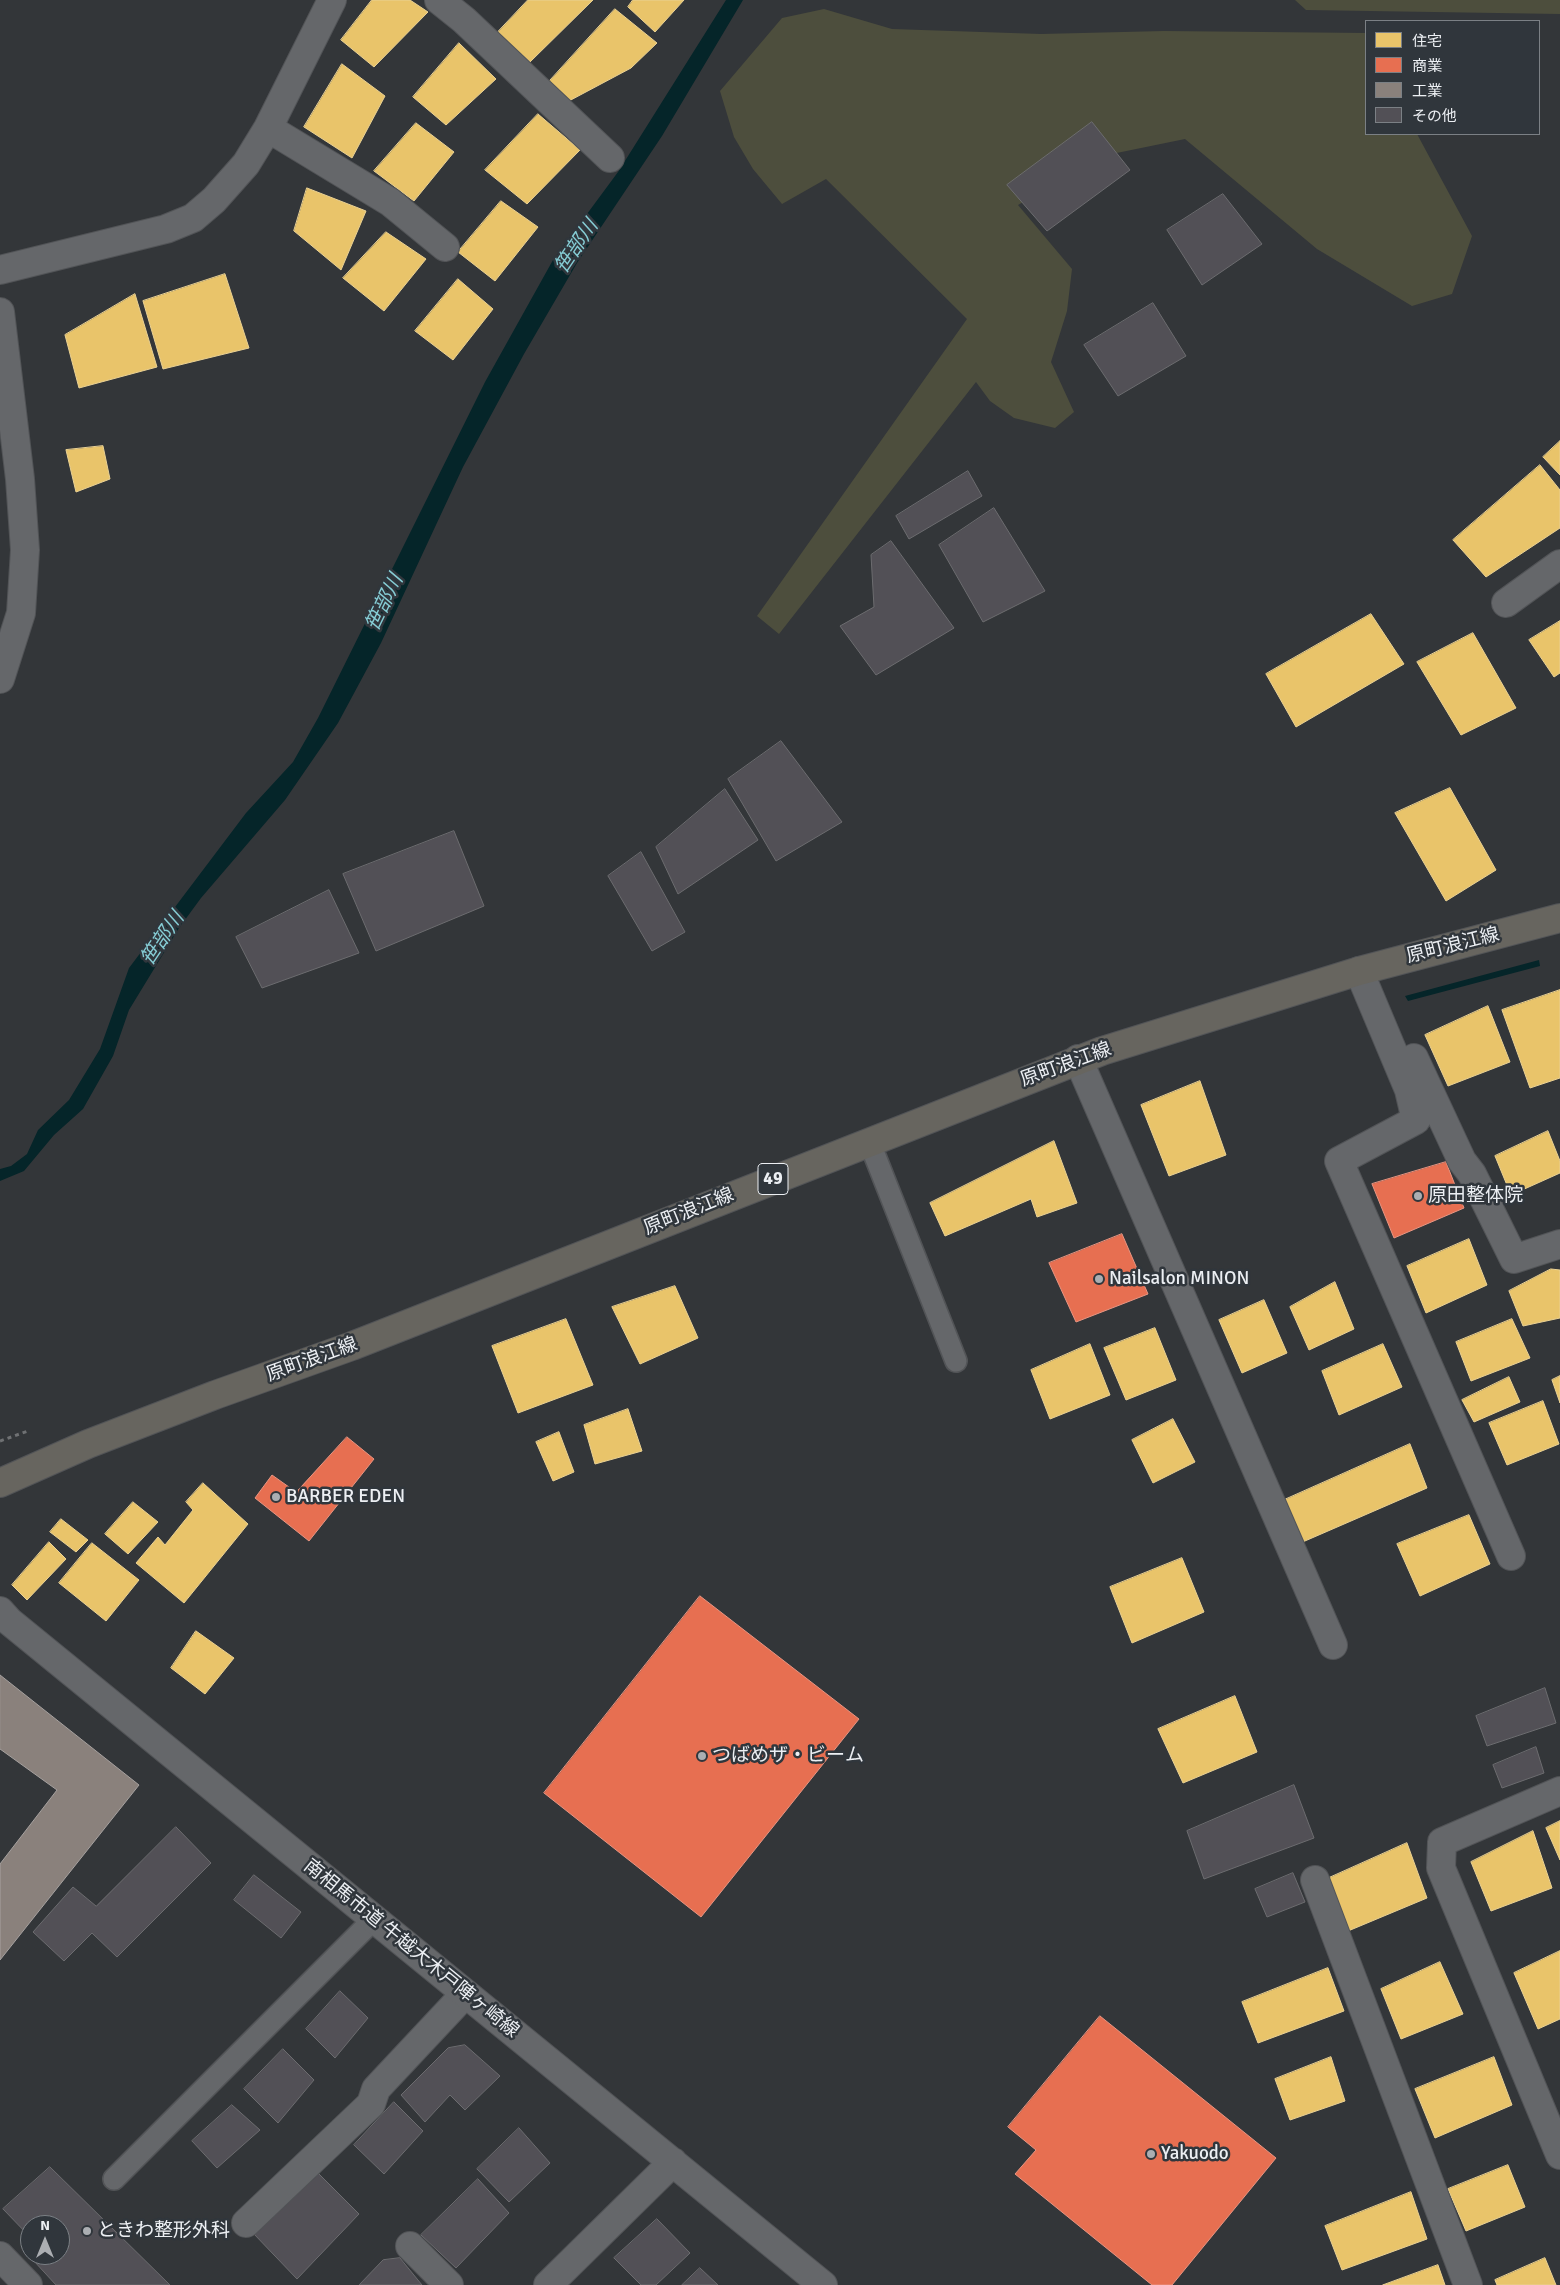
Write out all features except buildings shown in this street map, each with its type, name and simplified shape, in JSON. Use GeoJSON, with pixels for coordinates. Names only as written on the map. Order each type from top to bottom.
{"type":"FeatureCollection","features":[{"type":"Feature","properties":{"kind":"main road","name":"原町浪江線"},"geometry":{"type":"LineString","coordinates":[[0,1483],[88,1444],[215,1395],[352,1346],[1078,1059],[1367,968],[1560,918]]}},
{"type":"Feature","properties":{"kind":"street"},"geometry":{"type":"LineString","coordinates":[[0,270],[157,231],[193,218],[214,200],[246,164],[268,128],[332,0]]}},
{"type":"Feature","properties":{"kind":"street"},"geometry":{"type":"LineString","coordinates":[[439,0],[464,20],[610,158]]}},
{"type":"Feature","properties":{"kind":"street"},"geometry":{"type":"LineString","coordinates":[[268,128],[390,202],[445,246]]}},
{"type":"Feature","properties":{"kind":"street"},"geometry":{"type":"LineString","coordinates":[[0,312],[20,479],[25,550],[21,613],[0,679]]}},
{"type":"Feature","properties":{"kind":"street"},"geometry":{"type":"LineString","coordinates":[[1506,603],[1560,564]]}},
{"type":"Feature","properties":{"kind":"street"},"geometry":{"type":"LineString","coordinates":[[1367,968],[1425,1082],[1462,1161],[1472,1174],[1514,1259],[1560,1244]]}},
{"type":"Feature","properties":{"kind":"street"},"geometry":{"type":"LineString","coordinates":[[1367,968],[1409,1090],[1416,1120],[1339,1161],[1511,1556]]}},
{"type":"Feature","properties":{"kind":"street"},"geometry":{"type":"LineString","coordinates":[[1078,1059],[1333,1645]]}},
{"type":"Feature","properties":{"kind":"street","name":"南相馬市道 牛越大木戸陣ヶ崎線"},"geometry":{"type":"LineString","coordinates":[[0,1611],[465,1994],[823,2285]]}},
{"type":"Feature","properties":{"kind":"street"},"geometry":{"type":"LineString","coordinates":[[1560,1791],[1442,1842],[1441,1868],[1560,2155]]}},
{"type":"Feature","properties":{"kind":"street"},"geometry":{"type":"LineString","coordinates":[[1315,1880],[1468,2285]]}},
{"type":"Feature","properties":{"kind":"street"},"geometry":{"type":"LineString","coordinates":[[246,2223],[371,2104],[376,2089],[465,1994]]}},
{"type":"Feature","properties":{"kind":"street"},"geometry":{"type":"LineString","coordinates":[[548,2285],[673,2162]]}},
{"type":"Feature","properties":{"kind":"street"},"geometry":{"type":"LineString","coordinates":[[410,2246],[449,2285]]}},
{"type":"Feature","properties":{"kind":"street"},"geometry":{"type":"LineString","coordinates":[[0,2256],[28,2285]]}},
{"type":"Feature","properties":{"kind":"lane"},"geometry":{"type":"LineString","coordinates":[[869,1141],[956,1361]]}},
{"type":"Feature","properties":{"kind":"lane"},"geometry":{"type":"LineString","coordinates":[[114,2179],[374,1919]]}},
{"type":"Feature","properties":{"kind":"green space"},"geometry":{"type":"Polygon","coordinates":[[[1295,0],[1560,0],[1560,14],[1306,10],[1295,0]]]}},
{"type":"Feature","properties":{"kind":"green space"},"geometry":{"type":"Polygon","coordinates":[[[824,9],[892,29],[1041,34],[1164,31],[1365,33],[1365,135],[1418,135],[1472,236],[1452,294],[1412,306],[1317,249],[1185,139],[1102,156],[1018,205],[1072,269],[1067,311],[1051,362],[1074,412],[1055,428],[1014,418],[990,401],[976,382],[779,634],[757,616],[967,319],[826,179],[782,204],[753,169],[734,137],[720,91],[782,18],[824,9]]]}},
{"type":"Feature","properties":{"kind":"water","name":"笹部川"},"geometry":{"type":"Polygon","coordinates":[[[726,0],[743,0],[662,136],[577,263],[524,354],[463,467],[381,643],[338,723],[285,800],[201,898],[179,928],[129,1010],[113,1056],[83,1109],[54,1135],[24,1171],[0,1181],[0,1169],[11,1166],[27,1154],[38,1130],[69,1100],[100,1049],[129,968],[246,813],[293,762],[318,718],[485,382],[553,260],[618,172],[726,0]]]}},
{"type":"Feature","properties":{"kind":"water"},"geometry":{"type":"Polygon","coordinates":[[[1539,960],[1540,966],[1408,1001],[1405,996],[1539,960]]]}},
{"type":"Feature","properties":{"kind":"place","name":"原田整体院"},"geometry":{"type":"Point","coordinates":[1418,1196]}},
{"type":"Feature","properties":{"kind":"place","name":"Nailsalon MINON"},"geometry":{"type":"Point","coordinates":[1099,1279]}},
{"type":"Feature","properties":{"kind":"place","name":"BARBER EDEN"},"geometry":{"type":"Point","coordinates":[276,1497]}},
{"type":"Feature","properties":{"kind":"place","name":"つばめザ・ビーム"},"geometry":{"type":"Point","coordinates":[702,1756]}},
{"type":"Feature","properties":{"kind":"place","name":"Yakuodo"},"geometry":{"type":"Point","coordinates":[1151,2154]}},
{"type":"Feature","properties":{"kind":"place","name":"ときわ整形外科"},"geometry":{"type":"Point","coordinates":[87,2231]}}]}
